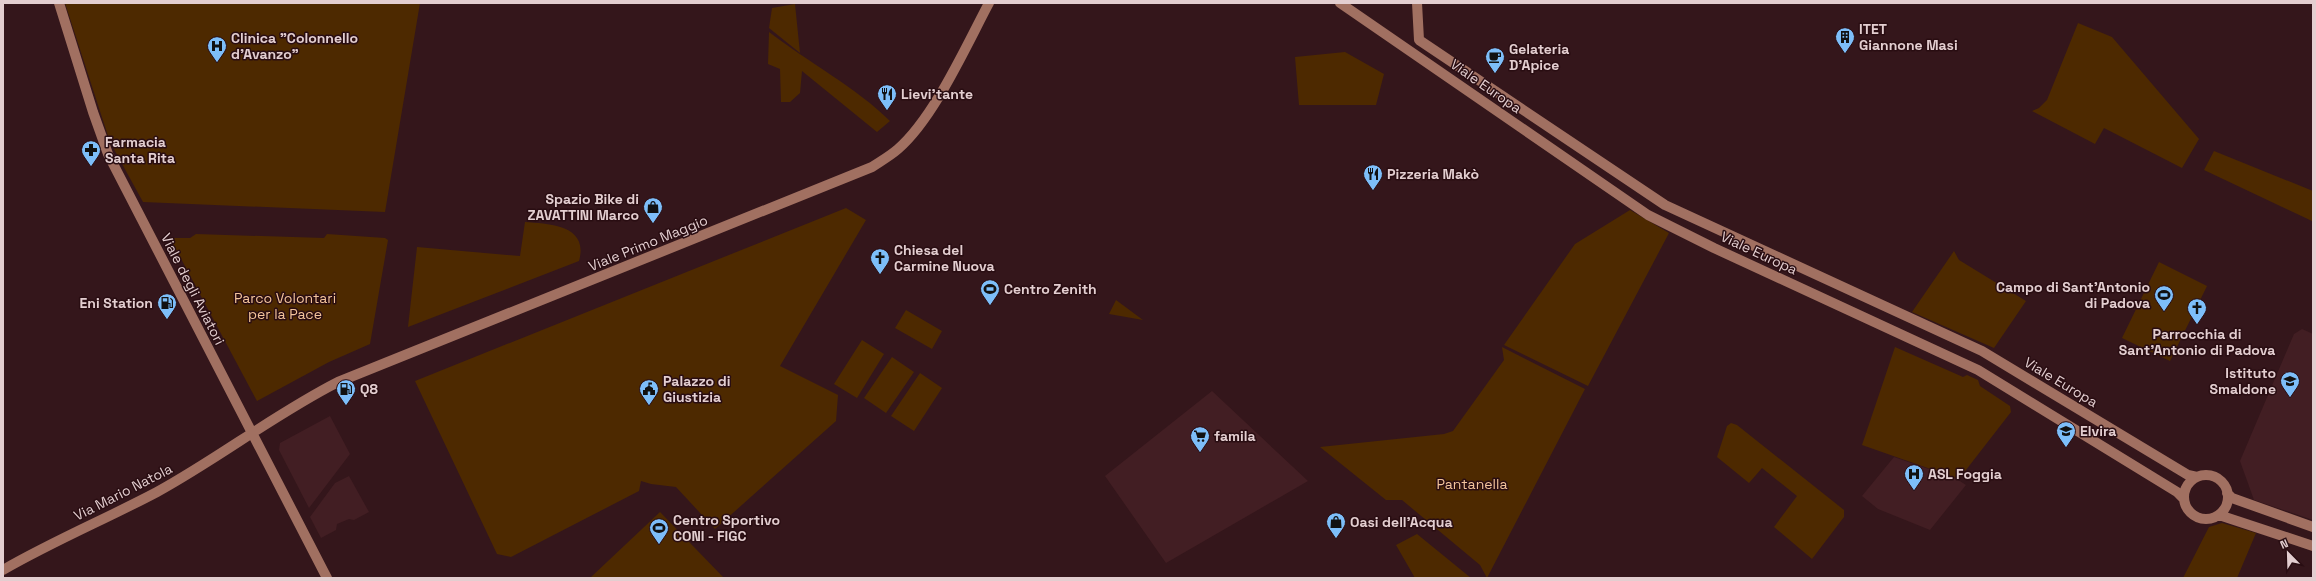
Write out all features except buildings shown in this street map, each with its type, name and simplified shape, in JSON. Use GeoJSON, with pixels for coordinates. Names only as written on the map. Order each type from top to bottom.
{"type":"FeatureCollection","features":[{"type":"Feature","properties":{"kind":"street","name":"Viale degli Aviatori"},"geometry":{"type":"LineString","coordinates":[[58,3],[108,154],[327,578]]}},
{"type":"Feature","properties":{"kind":"street","name":"Viale Primo Maggio"},"geometry":{"type":"LineString","coordinates":[[252,433],[309,396],[338,382],[872,167],[898,149],[918,126],[946,82],[989,3]]}},
{"type":"Feature","properties":{"kind":"street","name":"Viale Europa"},"geometry":{"type":"LineString","coordinates":[[1340,3],[1648,215],[1714,248],[1978,370],[2177,492],[2184,499]]}},
{"type":"Feature","properties":{"kind":"street","name":"Viale Europa"},"geometry":{"type":"LineString","coordinates":[[1417,3],[1419,40],[1665,205],[1948,334],[1992,356],[2188,475],[2197,477]]}},
{"type":"Feature","properties":{"kind":"street","name":"Via Mario Natola"},"geometry":{"type":"LineString","coordinates":[[3,570],[34,552],[156,492],[252,433]]}},
{"type":"Feature","properties":{"kind":"street"},"geometry":{"type":"LineString","coordinates":[[2227,493],[2226,505],[2218,515],[2206,519],[2197,517],[2188,510],[2184,499],[2185,489],[2190,482],[2197,477],[2214,477],[2221,482],[2227,493],[2232,498],[2313,527]]}},
{"type":"Feature","properties":{"kind":"street"},"geometry":{"type":"LineString","coordinates":[[2218,515],[2313,546]]}},
{"type":"Feature","properties":{"kind":"shaded area","name":"Istituto Smaldone"},"geometry":{"type":"Polygon","coordinates":[[[2302,329],[2313,334],[2313,520],[2254,500],[2240,461],[2294,334],[2302,329]]]}},
{"type":"Feature","properties":{"kind":"shaded area"},"geometry":{"type":"Polygon","coordinates":[[[1212,391],[1308,481],[1166,563],[1105,476],[1212,391]]]}},
{"type":"Feature","properties":{"kind":"shaded area"},"geometry":{"type":"Polygon","coordinates":[[[330,416],[350,454],[309,508],[279,450],[280,443],[330,416]]]}},
{"type":"Feature","properties":{"kind":"shaded area","name":"ASL Foggia"},"geometry":{"type":"Polygon","coordinates":[[[1894,457],[1955,478],[1966,485],[1930,530],[1878,509],[1862,496],[1894,457]]]}},
{"type":"Feature","properties":{"kind":"shaded area"},"geometry":{"type":"Polygon","coordinates":[[[349,476],[369,512],[354,520],[349,519],[337,524],[336,530],[321,538],[310,517],[335,483],[349,476]]]}},
{"type":"Feature","properties":{"kind":"green space"},"geometry":{"type":"Polygon","coordinates":[[[65,3],[420,3],[385,212],[143,202],[110,142],[65,3]]]}},
{"type":"Feature","properties":{"kind":"green space"},"geometry":{"type":"Polygon","coordinates":[[[795,4],[800,53],[769,28],[772,8],[795,4]]]}},
{"type":"Feature","properties":{"kind":"green space"},"geometry":{"type":"Polygon","coordinates":[[[2078,23],[2112,37],[2199,139],[2182,168],[2104,128],[2095,144],[2032,111],[2039,108],[2047,100],[2078,23]]]}},
{"type":"Feature","properties":{"kind":"green space"},"geometry":{"type":"Polygon","coordinates":[[[769,32],[863,97],[890,121],[877,132],[802,71],[800,93],[790,102],[781,102],[780,69],[768,64],[769,32]]]}},
{"type":"Feature","properties":{"kind":"green space"},"geometry":{"type":"Polygon","coordinates":[[[1345,52],[1384,74],[1376,105],[1299,105],[1295,57],[1345,52]]]}},
{"type":"Feature","properties":{"kind":"green space"},"geometry":{"type":"Polygon","coordinates":[[[2214,151],[2313,191],[2312,221],[2204,170],[2214,151]]]}},
{"type":"Feature","properties":{"kind":"green space"},"geometry":{"type":"Polygon","coordinates":[[[846,208],[866,220],[780,366],[838,395],[836,421],[715,529],[676,487],[651,484],[641,481],[639,491],[511,557],[497,554],[415,381],[846,208]]]}},
{"type":"Feature","properties":{"kind":"green space"},"geometry":{"type":"Polygon","coordinates":[[[1630,210],[1669,233],[1588,386],[1504,345],[1575,244],[1630,210]]]}},
{"type":"Feature","properties":{"kind":"green space"},"geometry":{"type":"Polygon","coordinates":[[[525,222],[556,226],[573,233],[578,240],[581,249],[579,261],[408,327],[417,247],[520,256],[525,222]]]}},
{"type":"Feature","properties":{"kind":"green space","name":"Parco Volontari per la Pace"},"geometry":{"type":"Polygon","coordinates":[[[196,234],[324,238],[327,234],[385,238],[388,240],[370,344],[329,362],[257,401],[170,238],[190,238],[196,234]]]}},
{"type":"Feature","properties":{"kind":"green space"},"geometry":{"type":"Polygon","coordinates":[[[1954,251],[1959,260],[2026,301],[1994,348],[1912,312],[1954,251]]]}},
{"type":"Feature","properties":{"kind":"green space","name":"Campo di Sant'Antonio di Padova"},"geometry":{"type":"Polygon","coordinates":[[[2159,262],[2207,286],[2170,361],[2122,338],[2159,262]]]}},
{"type":"Feature","properties":{"kind":"green space"},"geometry":{"type":"Polygon","coordinates":[[[1116,300],[1143,320],[1109,314],[1116,300]]]}},
{"type":"Feature","properties":{"kind":"green space"},"geometry":{"type":"Polygon","coordinates":[[[906,310],[942,331],[932,349],[895,328],[906,310]]]}},
{"type":"Feature","properties":{"kind":"green space"},"geometry":{"type":"Polygon","coordinates":[[[862,340],[884,354],[857,398],[834,384],[862,340]]]}},
{"type":"Feature","properties":{"kind":"green space","name":"Pantanella"},"geometry":{"type":"Polygon","coordinates":[[[1502,347],[1585,389],[1487,578],[1480,565],[1402,500],[1386,500],[1320,447],[1444,434],[1453,431],[1504,360],[1502,347]]]}},
{"type":"Feature","properties":{"kind":"green space"},"geometry":{"type":"Polygon","coordinates":[[[1895,347],[1963,377],[1967,375],[1978,380],[1980,386],[2010,406],[2011,412],[1959,479],[1862,445],[1895,347]]]}},
{"type":"Feature","properties":{"kind":"green space"},"geometry":{"type":"Polygon","coordinates":[[[892,357],[914,372],[886,413],[864,398],[892,357]]]}},
{"type":"Feature","properties":{"kind":"green space"},"geometry":{"type":"Polygon","coordinates":[[[920,373],[942,388],[914,431],[891,416],[920,373]]]}},
{"type":"Feature","properties":{"kind":"green space"},"geometry":{"type":"Polygon","coordinates":[[[1731,423],[1737,425],[1844,510],[1844,517],[1812,559],[1774,527],[1797,496],[1762,468],[1749,483],[1717,457],[1727,426],[1731,423]]]}},
{"type":"Feature","properties":{"kind":"green space","name":"Centro Sportivo CONI - FIGC"},"geometry":{"type":"Polygon","coordinates":[[[660,512],[724,578],[590,578],[660,512]]]}},
{"type":"Feature","properties":{"kind":"green space"},"geometry":{"type":"Polygon","coordinates":[[[2222,523],[2256,533],[2237,578],[2183,578],[2209,527],[2222,523]]]}},
{"type":"Feature","properties":{"kind":"green space"},"geometry":{"type":"Polygon","coordinates":[[[1417,534],[1471,578],[1415,578],[1396,545],[1417,534]]]}},
{"type":"Feature","properties":{"kind":"place","name":"ITET Giannone Masi"},"geometry":{"type":"Point","coordinates":[1845,54]}},
{"type":"Feature","properties":{"kind":"place","name":"Clinica \"Colonnello d'Avanzo\""},"geometry":{"type":"Point","coordinates":[217,63]}},
{"type":"Feature","properties":{"kind":"place","name":"Gelateria D'Apice"},"geometry":{"type":"Point","coordinates":[1495,74]}},
{"type":"Feature","properties":{"kind":"place","name":"Lievi'tante"},"geometry":{"type":"Point","coordinates":[887,111]}},
{"type":"Feature","properties":{"kind":"place","name":"Farmacia Santa Rita"},"geometry":{"type":"Point","coordinates":[91,167]}},
{"type":"Feature","properties":{"kind":"place","name":"Pizzeria Makò"},"geometry":{"type":"Point","coordinates":[1373,191]}},
{"type":"Feature","properties":{"kind":"place","name":"Spazio Bike di ZAVATTINI Marco"},"geometry":{"type":"Point","coordinates":[653,224]}},
{"type":"Feature","properties":{"kind":"place","name":"Chiesa del Carmine Nuova"},"geometry":{"type":"Point","coordinates":[880,275]}},
{"type":"Feature","properties":{"kind":"place","name":"Centro Zenith"},"geometry":{"type":"Point","coordinates":[990,306]}},
{"type":"Feature","properties":{"kind":"place","name":"Campo di Sant'Antonio di Padova"},"geometry":{"type":"Point","coordinates":[2164,312]}},
{"type":"Feature","properties":{"kind":"place","name":"Eni Station"},"geometry":{"type":"Point","coordinates":[167,320]}},
{"type":"Feature","properties":{"kind":"place","name":"Parrocchia di Sant'Antonio di Padova"},"geometry":{"type":"Point","coordinates":[2197,325]}},
{"type":"Feature","properties":{"kind":"place","name":"Istituto Smaldone"},"geometry":{"type":"Point","coordinates":[2290,398]}},
{"type":"Feature","properties":{"kind":"place","name":"Q8"},"geometry":{"type":"Point","coordinates":[346,406]}},
{"type":"Feature","properties":{"kind":"place","name":"Palazzo di Giustizia"},"geometry":{"type":"Point","coordinates":[649,406]}},
{"type":"Feature","properties":{"kind":"place","name":"Elvira"},"geometry":{"type":"Point","coordinates":[2066,448]}},
{"type":"Feature","properties":{"kind":"place","name":"famila"},"geometry":{"type":"Point","coordinates":[1200,453]}},
{"type":"Feature","properties":{"kind":"place","name":"ASL Foggia"},"geometry":{"type":"Point","coordinates":[1914,491]}},
{"type":"Feature","properties":{"kind":"place","name":"Oasi dell'Acqua"},"geometry":{"type":"Point","coordinates":[1336,539]}},
{"type":"Feature","properties":{"kind":"place","name":"Centro Sportivo CONI - FIGC"},"geometry":{"type":"Point","coordinates":[659,545]}}]}
